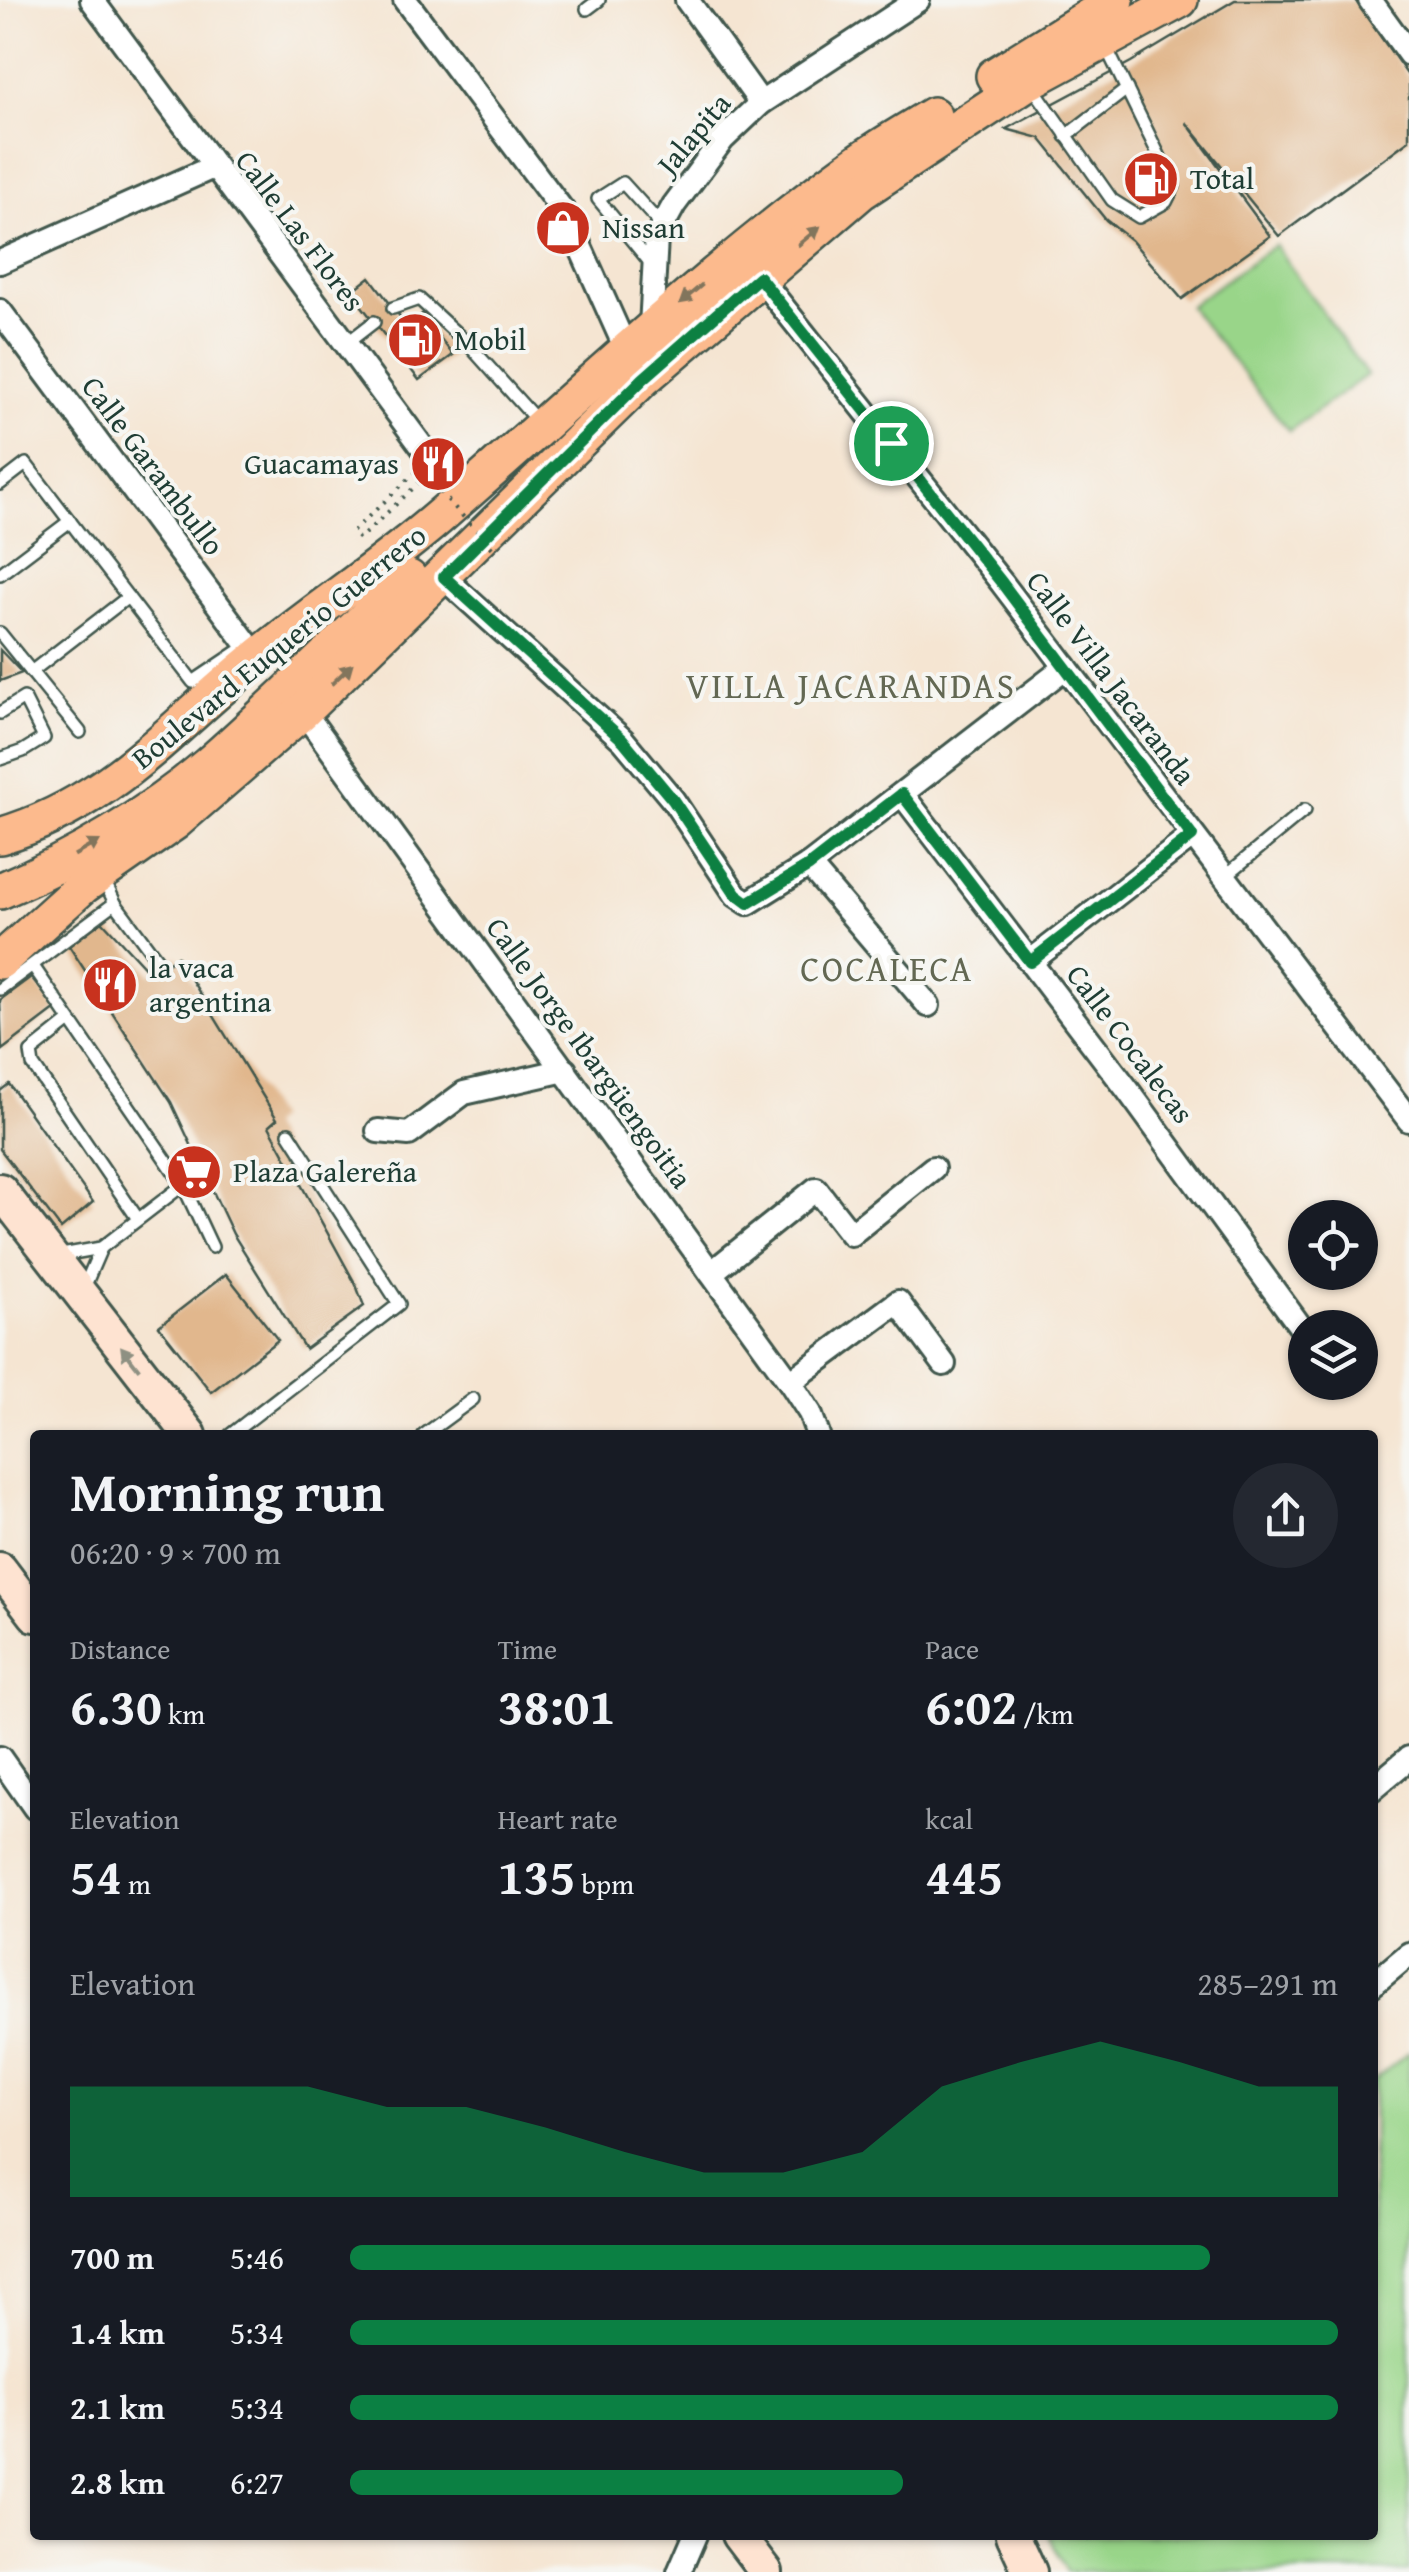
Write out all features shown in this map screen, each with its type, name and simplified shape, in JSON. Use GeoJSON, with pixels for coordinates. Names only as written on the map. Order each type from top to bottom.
{"type":"FeatureCollection","features":[{"type":"Feature","properties":{"kind":"main road","name":"Boulevard Euquerio Guerrero"},"geometry":{"type":"LineString","coordinates":[[0,836],[37,826],[136,766],[253,651],[379,585],[460,498],[638,338],[852,166],[1116,0]]}},
{"type":"Feature","properties":{"kind":"main road"},"geometry":{"type":"LineString","coordinates":[[16,963],[303,711],[643,379],[860,192],[1028,82],[1180,0]]}},
{"type":"Feature","properties":{"kind":"main road"},"geometry":{"type":"LineString","coordinates":[[0,854],[70,824],[134,783],[379,585],[515,483],[553,466]]}},
{"type":"Feature","properties":{"kind":"main road"},"geometry":{"type":"LineString","coordinates":[[0,891],[84,851],[208,765],[379,585]]}},
{"type":"Feature","properties":{"kind":"main road"},"geometry":{"type":"LineString","coordinates":[[0,854],[48,831],[78,803]]}},
{"type":"Feature","properties":{"kind":"main road"},"geometry":{"type":"LineString","coordinates":[[0,928],[99,887]]}},
{"type":"Feature","properties":{"kind":"main road"},"geometry":{"type":"LineString","coordinates":[[0,1190],[186,1430]]}},
{"type":"Feature","properties":{"kind":"main road"},"geometry":{"type":"LineString","coordinates":[[0,1569],[30,1608]]}},
{"type":"Feature","properties":{"kind":"main road"},"geometry":{"type":"LineString","coordinates":[[742,2540],[766,2572]]}},
{"type":"Feature","properties":{"kind":"main road"},"geometry":{"type":"LineString","coordinates":[[1015,2540],[1030,2572]]}},
{"type":"Feature","properties":{"kind":"street","name":"Calle Las Flores"},"geometry":{"type":"LineString","coordinates":[[92,0],[347,343],[428,468],[460,498]]}},
{"type":"Feature","properties":{"kind":"street"},"geometry":{"type":"LineString","coordinates":[[405,0],[566,216],[638,338]]}},
{"type":"Feature","properties":{"kind":"street"},"geometry":{"type":"LineString","coordinates":[[687,0],[760,102]]}},
{"type":"Feature","properties":{"kind":"street","name":"Jalapita"},"geometry":{"type":"LineString","coordinates":[[638,338],[654,268],[656,238],[674,205],[722,139],[760,102],[918,0]]}},
{"type":"Feature","properties":{"kind":"street"},"geometry":{"type":"LineString","coordinates":[[1370,0],[1409,54]]}},
{"type":"Feature","properties":{"kind":"street"},"geometry":{"type":"LineString","coordinates":[[0,262],[213,167]]}},
{"type":"Feature","properties":{"kind":"street","name":"Calle Villa Jacaranda"},"geometry":{"type":"LineString","coordinates":[[759,277],[1066,666],[1409,1120]]}},
{"type":"Feature","properties":{"kind":"street","name":"Calle Garambullo"},"geometry":{"type":"LineString","coordinates":[[0,311],[253,651]]}},
{"type":"Feature","properties":{"kind":"street"},"geometry":{"type":"LineString","coordinates":[[444,577],[623,740],[673,800],[736,894],[748,903],[809,866],[1066,666]]}},
{"type":"Feature","properties":{"kind":"street","name":"Calle Jorge Ibargüengoitia"},"geometry":{"type":"LineString","coordinates":[[303,711],[790,1382],[815,1430]]}},
{"type":"Feature","properties":{"kind":"street","name":"Calle Cocalecas"},"geometry":{"type":"LineString","coordinates":[[902,794],[1288,1311]]}},
{"type":"Feature","properties":{"kind":"street"},"geometry":{"type":"LineString","coordinates":[[1030,962],[1192,836]]}},
{"type":"Feature","properties":{"kind":"street"},"geometry":{"type":"LineString","coordinates":[[809,866],[928,1005]]}},
{"type":"Feature","properties":{"kind":"street"},"geometry":{"type":"LineString","coordinates":[[378,1131],[410,1134],[464,1094],[565,1070]]}},
{"type":"Feature","properties":{"kind":"street"},"geometry":{"type":"LineString","coordinates":[[711,1273],[816,1189],[851,1234],[933,1168]]}},
{"type":"Feature","properties":{"kind":"street"},"geometry":{"type":"LineString","coordinates":[[790,1382],[898,1302],[944,1364]]}},
{"type":"Feature","properties":{"kind":"street"},"geometry":{"type":"LineString","coordinates":[[1378,1784],[1409,1758]]}},
{"type":"Feature","properties":{"kind":"street"},"geometry":{"type":"LineString","coordinates":[[4,1771],[30,1802]]}},
{"type":"Feature","properties":{"kind":"street"},"geometry":{"type":"LineString","coordinates":[[1378,1979],[1409,1954]]}},
{"type":"Feature","properties":{"kind":"street"},"geometry":{"type":"LineString","coordinates":[[680,2572],[694,2540]]}},
{"type":"Feature","properties":{"kind":"lane"},"geometry":{"type":"LineString","coordinates":[[587,9],[599,0]]}},
{"type":"Feature","properties":{"kind":"lane"},"geometry":{"type":"LineString","coordinates":[[1028,82],[1112,200],[1139,217],[1166,202],[1174,186],[1103,42]]}},
{"type":"Feature","properties":{"kind":"lane"},"geometry":{"type":"LineString","coordinates":[[1066,136],[1127,89]]}},
{"type":"Feature","properties":{"kind":"lane"},"geometry":{"type":"LineString","coordinates":[[654,268],[598,199],[622,182],[662,226]]}},
{"type":"Feature","properties":{"kind":"lane"},"geometry":{"type":"LineString","coordinates":[[393,308],[420,298],[469,345],[542,426]]}},
{"type":"Feature","properties":{"kind":"lane"},"geometry":{"type":"LineString","coordinates":[[347,343],[374,322]]}},
{"type":"Feature","properties":{"kind":"lane"},"geometry":{"type":"LineString","coordinates":[[0,484],[26,464],[193,682],[253,651]]}},
{"type":"Feature","properties":{"kind":"lane"},"geometry":{"type":"LineString","coordinates":[[0,574],[70,521]]}},
{"type":"Feature","properties":{"kind":"lane"},"geometry":{"type":"LineString","coordinates":[[31,672],[128,597]]}},
{"type":"Feature","properties":{"kind":"lane"},"geometry":{"type":"LineString","coordinates":[[0,633],[80,732]]}},
{"type":"Feature","properties":{"kind":"lane"},"geometry":{"type":"LineString","coordinates":[[0,713],[24,698],[44,738],[24,751],[0,759]]}},
{"type":"Feature","properties":{"kind":"lane"},"geometry":{"type":"LineString","coordinates":[[1223,878],[1305,810]]}},
{"type":"Feature","properties":{"kind":"lane"},"geometry":{"type":"LineString","coordinates":[[99,887],[159,962]]}},
{"type":"Feature","properties":{"kind":"lane"},"geometry":{"type":"LineString","coordinates":[[0,989],[16,963],[70,1021],[183,1185],[212,1246]]}},
{"type":"Feature","properties":{"kind":"lane"},"geometry":{"type":"LineString","coordinates":[[70,1021],[31,1052],[33,1065],[138,1219]]}},
{"type":"Feature","properties":{"kind":"lane"},"geometry":{"type":"LineString","coordinates":[[236,1430],[399,1304],[289,1133]]}},
{"type":"Feature","properties":{"kind":"lane"},"geometry":{"type":"LineString","coordinates":[[52,1257],[100,1248],[183,1185]]}},
{"type":"Feature","properties":{"kind":"lane"},"geometry":{"type":"LineString","coordinates":[[81,1295],[100,1248]]}},
{"type":"Feature","properties":{"kind":"lane"},"geometry":{"type":"LineString","coordinates":[[431,1430],[473,1398]]}},
{"type":"Feature","properties":{"kind":"path"},"geometry":{"type":"LineString","coordinates":[[428,468],[359,539],[352,532],[428,468]]}},
{"type":"Feature","properties":{"kind":"path"},"geometry":{"type":"LineString","coordinates":[[428,468],[496,552]]}},
{"type":"Feature","properties":{"kind":"green space"},"geometry":{"type":"Polygon","coordinates":[[[1275,245],[1367,375],[1289,431],[1189,306],[1275,245]]]}},
{"type":"Feature","properties":{"kind":"green space"},"geometry":{"type":"Polygon","coordinates":[[[1409,2052],[1409,2572],[1067,2572],[1051,2540],[1378,2540],[1378,2077],[1409,2052]]]}},
{"type":"Feature","properties":{"kind":"building"},"geometry":{"type":"Polygon","coordinates":[[[1235,0],[1355,0],[1409,77],[1409,140],[1279,236],[1186,122],[1270,236],[1182,299],[1131,240],[1106,220],[1040,138],[1006,129],[1235,0]]]}},
{"type":"Feature","properties":{"kind":"building","name":"Mobil"},"geometry":{"type":"Polygon","coordinates":[[[370,277],[407,326],[422,314],[453,355],[419,380],[351,292],[370,277]]]}},
{"type":"Feature","properties":{"kind":"building"},"geometry":{"type":"Polygon","coordinates":[[[0,650],[22,673],[0,681],[0,650]]]}},
{"type":"Feature","properties":{"kind":"building"},"geometry":{"type":"Polygon","coordinates":[[[102,921],[152,975],[177,956],[277,1119],[269,1126],[356,1285],[364,1306],[305,1349],[233,1234],[171,1102],[69,946],[102,921]]]}},
{"type":"Feature","properties":{"kind":"building"},"geometry":{"type":"Polygon","coordinates":[[[31,977],[56,1009],[2,1050],[0,1000],[31,977]]]}},
{"type":"Feature","properties":{"kind":"building"},"geometry":{"type":"Polygon","coordinates":[[[9,1084],[93,1202],[61,1229],[0,1149],[0,1091],[9,1084]]]}},
{"type":"Feature","properties":{"kind":"building"},"geometry":{"type":"Polygon","coordinates":[[[226,1274],[278,1340],[211,1392],[159,1326],[226,1274]]]}},
{"type":"Feature","properties":{"kind":"place","name":"Total"},"geometry":{"type":"Point","coordinates":[1151,179]}},
{"type":"Feature","properties":{"kind":"place","name":"Nissan"},"geometry":{"type":"Point","coordinates":[563,228]}},
{"type":"Feature","properties":{"kind":"place","name":"Mobil"},"geometry":{"type":"Point","coordinates":[415,340]}},
{"type":"Feature","properties":{"kind":"place","name":"Guacamayas"},"geometry":{"type":"Point","coordinates":[438,464]}},
{"type":"Feature","properties":{"kind":"place","name":"la vaca argentina"},"geometry":{"type":"Point","coordinates":[110,985]}},
{"type":"Feature","properties":{"kind":"place","name":"Plaza Galereña"},"geometry":{"type":"Point","coordinates":[194,1172]}},
{"type":"Feature","properties":{"kind":"district","name":"VILLA JACARANDAS"},"geometry":{"type":"Point","coordinates":[851,686]}},
{"type":"Feature","properties":{"kind":"district","name":"COCALECA"},"geometry":{"type":"Point","coordinates":[887,969]}},
{"type":"Feature","properties":{"kind":"route"},"geometry":{"type":"LineString","coordinates":[[759,277],[891,443],[1066,666],[1192,836],[1030,962],[902,794],[809,866],[748,903],[736,894],[673,800],[623,740],[444,577],[643,379],[759,277]]}}]}
